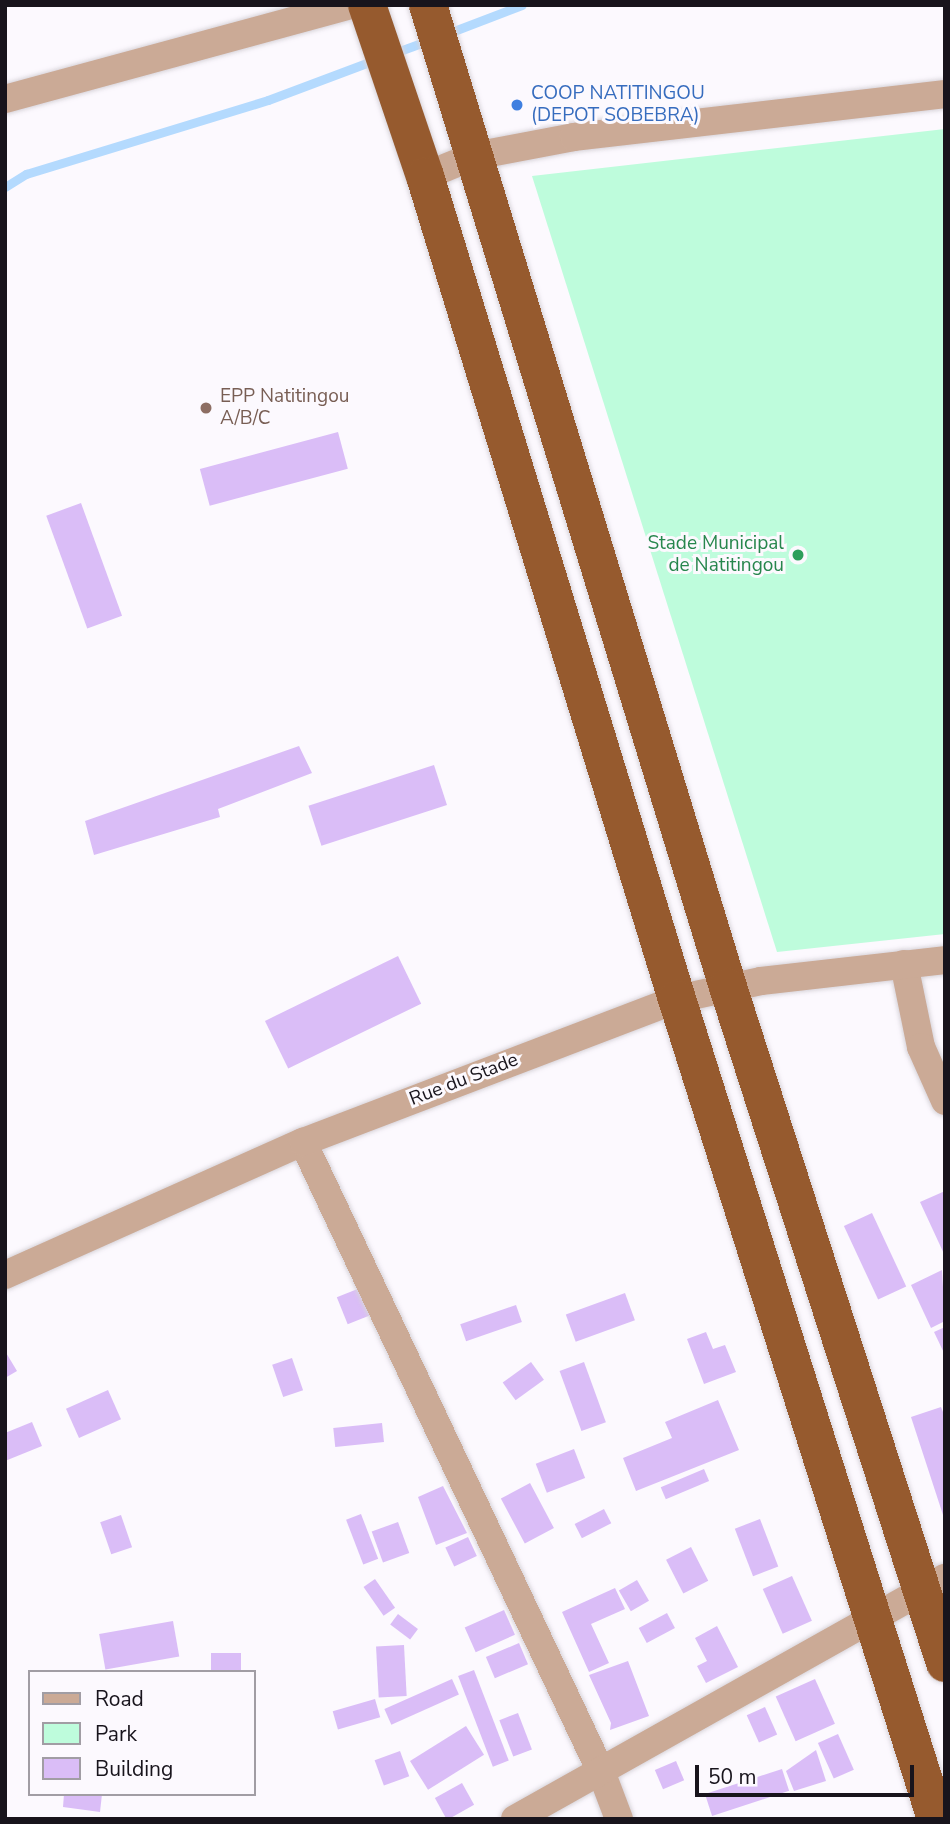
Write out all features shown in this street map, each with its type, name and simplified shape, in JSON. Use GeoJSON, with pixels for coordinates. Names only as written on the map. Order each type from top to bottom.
{"type":"FeatureCollection","features":[{"type":"Feature","properties":{"kind":"highway"},"geometry":{"type":"LineString","coordinates":[[430,13],[728,987],[933,1584],[945,1663]]}},
{"type":"Feature","properties":{"kind":"highway"},"geometry":{"type":"LineString","coordinates":[[372,21],[388,76],[425,176],[677,999],[871,1621],[936,1819]]}},
{"type":"Feature","properties":{"kind":"street"},"geometry":{"type":"LineString","coordinates":[[5,99],[351,5]]}},
{"type":"Feature","properties":{"kind":"street"},"geometry":{"type":"LineString","coordinates":[[425,176],[474,156],[574,137],[945,94]]}},
{"type":"Feature","properties":{"kind":"street","name":"Rue du Stade"},"geometry":{"type":"LineString","coordinates":[[5,1275],[303,1142],[677,999],[728,987],[945,960]]}},
{"type":"Feature","properties":{"kind":"street"},"geometry":{"type":"LineString","coordinates":[[904,964],[921,1047],[945,1101]]}},
{"type":"Feature","properties":{"kind":"street"},"geometry":{"type":"LineString","coordinates":[[303,1142],[602,1773],[619,1819]]}},
{"type":"Feature","properties":{"kind":"street"},"geometry":{"type":"LineString","coordinates":[[515,1819],[602,1773],[933,1584]]}},
{"type":"Feature","properties":{"kind":"green space","name":"Stade Municipal de Natitingou"},"geometry":{"type":"Polygon","coordinates":[[[945,129],[945,934],[777,952],[532,176],[945,129]]]}},
{"type":"Feature","properties":{"kind":"building"},"geometry":{"type":"Polygon","coordinates":[[[338,432],[348,469],[210,506],[200,469],[338,432]]]}},
{"type":"Feature","properties":{"kind":"building"},"geometry":{"type":"Polygon","coordinates":[[[81,503],[122,616],[87,628],[46,516],[81,503]]]}},
{"type":"Feature","properties":{"kind":"building"},"geometry":{"type":"Polygon","coordinates":[[[299,746],[312,773],[218,809],[220,817],[94,855],[85,821],[299,746]]]}},
{"type":"Feature","properties":{"kind":"building"},"geometry":{"type":"Polygon","coordinates":[[[434,765],[447,805],[321,846],[308,806],[434,765]]]}},
{"type":"Feature","properties":{"kind":"building"},"geometry":{"type":"Polygon","coordinates":[[[398,956],[421,1004],[288,1069],[265,1021],[398,956]]]}},
{"type":"Feature","properties":{"kind":"building"},"geometry":{"type":"Polygon","coordinates":[[[945,1191],[945,1256],[920,1202],[945,1191]]]}},
{"type":"Feature","properties":{"kind":"building"},"geometry":{"type":"Polygon","coordinates":[[[872,1213],[906,1286],[878,1300],[844,1226],[872,1213]]]}},
{"type":"Feature","properties":{"kind":"building"},"geometry":{"type":"Polygon","coordinates":[[[942,1270],[945,1321],[931,1328],[911,1285],[942,1270]]]}},
{"type":"Feature","properties":{"kind":"building"},"geometry":{"type":"Polygon","coordinates":[[[360,1288],[371,1315],[348,1324],[337,1297],[360,1288]]]}},
{"type":"Feature","properties":{"kind":"building"},"geometry":{"type":"Polygon","coordinates":[[[625,1293],[635,1320],[576,1342],[566,1315],[625,1293]]]}},
{"type":"Feature","properties":{"kind":"building"},"geometry":{"type":"Polygon","coordinates":[[[516,1305],[522,1322],[466,1341],[460,1324],[516,1305]]]}},
{"type":"Feature","properties":{"kind":"building"},"geometry":{"type":"Polygon","coordinates":[[[945,1327],[945,1355],[934,1332],[945,1327]]]}},
{"type":"Feature","properties":{"kind":"building"},"geometry":{"type":"Polygon","coordinates":[[[706,1332],[713,1349],[725,1345],[736,1372],[704,1384],[687,1339],[706,1332]]]}},
{"type":"Feature","properties":{"kind":"building"},"geometry":{"type":"Polygon","coordinates":[[[5,1351],[17,1371],[5,1378],[5,1351]]]}},
{"type":"Feature","properties":{"kind":"building"},"geometry":{"type":"Polygon","coordinates":[[[292,1358],[303,1390],[283,1397],[272,1365],[292,1358]]]}},
{"type":"Feature","properties":{"kind":"building"},"geometry":{"type":"Polygon","coordinates":[[[531,1362],[544,1380],[516,1400],[503,1383],[531,1362]]]}},
{"type":"Feature","properties":{"kind":"building"},"geometry":{"type":"Polygon","coordinates":[[[584,1362],[606,1422],[581,1431],[560,1371],[584,1362]]]}},
{"type":"Feature","properties":{"kind":"building"},"geometry":{"type":"Polygon","coordinates":[[[108,1390],[121,1419],[79,1438],[66,1409],[108,1390]]]}},
{"type":"Feature","properties":{"kind":"building"},"geometry":{"type":"Polygon","coordinates":[[[718,1400],[739,1450],[636,1491],[623,1458],[672,1438],[665,1422],[718,1400]]]}},
{"type":"Feature","properties":{"kind":"building"},"geometry":{"type":"Polygon","coordinates":[[[941,1407],[945,1417],[944,1518],[911,1417],[941,1407]]]}},
{"type":"Feature","properties":{"kind":"building"},"geometry":{"type":"Polygon","coordinates":[[[32,1422],[42,1446],[5,1461],[5,1433],[32,1422]]]}},
{"type":"Feature","properties":{"kind":"building"},"geometry":{"type":"Polygon","coordinates":[[[382,1423],[384,1442],[335,1447],[333,1428],[382,1423]]]}},
{"type":"Feature","properties":{"kind":"building"},"geometry":{"type":"Polygon","coordinates":[[[574,1449],[585,1478],[547,1493],[536,1464],[574,1449]]]}},
{"type":"Feature","properties":{"kind":"building"},"geometry":{"type":"Polygon","coordinates":[[[704,1469],[709,1481],[666,1499],[661,1487],[704,1469]]]}},
{"type":"Feature","properties":{"kind":"building"},"geometry":{"type":"Polygon","coordinates":[[[530,1483],[554,1528],[525,1544],[501,1498],[530,1483]]]}},
{"type":"Feature","properties":{"kind":"building"},"geometry":{"type":"Polygon","coordinates":[[[443,1486],[467,1533],[436,1545],[418,1497],[443,1486]]]}},
{"type":"Feature","properties":{"kind":"building"},"geometry":{"type":"Polygon","coordinates":[[[604,1509],[611,1523],[582,1538],[575,1524],[604,1509]]]}},
{"type":"Feature","properties":{"kind":"building"},"geometry":{"type":"Polygon","coordinates":[[[361,1514],[378,1559],[363,1565],[346,1520],[361,1514]]]}},
{"type":"Feature","properties":{"kind":"building"},"geometry":{"type":"Polygon","coordinates":[[[121,1515],[132,1547],[111,1554],[100,1522],[121,1515]]]}},
{"type":"Feature","properties":{"kind":"building"},"geometry":{"type":"Polygon","coordinates":[[[760,1519],[778,1567],[753,1576],[735,1529],[760,1519]]]}},
{"type":"Feature","properties":{"kind":"building"},"geometry":{"type":"Polygon","coordinates":[[[398,1522],[409,1553],[383,1563],[372,1532],[398,1522]]]}},
{"type":"Feature","properties":{"kind":"building"},"geometry":{"type":"Polygon","coordinates":[[[468,1537],[477,1556],[454,1567],[445,1548],[468,1537]]]}},
{"type":"Feature","properties":{"kind":"building"},"geometry":{"type":"Polygon","coordinates":[[[691,1547],[708,1581],[683,1594],[666,1560],[691,1547]]]}},
{"type":"Feature","properties":{"kind":"building"},"geometry":{"type":"Polygon","coordinates":[[[792,1576],[812,1621],[783,1634],[763,1589],[792,1576]]]}},
{"type":"Feature","properties":{"kind":"building"},"geometry":{"type":"Polygon","coordinates":[[[375,1579],[395,1608],[384,1616],[364,1587],[375,1579]]]}},
{"type":"Feature","properties":{"kind":"building"},"geometry":{"type":"Polygon","coordinates":[[[637,1580],[649,1601],[631,1611],[619,1591],[637,1580]]]}},
{"type":"Feature","properties":{"kind":"building"},"geometry":{"type":"Polygon","coordinates":[[[615,1588],[625,1609],[591,1624],[609,1663],[589,1672],[562,1612],[615,1588]]]}},
{"type":"Feature","properties":{"kind":"building"},"geometry":{"type":"Polygon","coordinates":[[[504,1610],[515,1635],[476,1652],[465,1627],[504,1610]]]}},
{"type":"Feature","properties":{"kind":"building"},"geometry":{"type":"Polygon","coordinates":[[[667,1613],[675,1628],[647,1643],[639,1628],[667,1613]]]}},
{"type":"Feature","properties":{"kind":"building"},"geometry":{"type":"Polygon","coordinates":[[[398,1614],[418,1629],[410,1639],[390,1624],[398,1614]]]}},
{"type":"Feature","properties":{"kind":"building"},"geometry":{"type":"Polygon","coordinates":[[[173,1621],[179,1656],[105,1669],[99,1634],[173,1621]]]}},
{"type":"Feature","properties":{"kind":"building"},"geometry":{"type":"Polygon","coordinates":[[[717,1626],[738,1667],[706,1683],[697,1666],[707,1661],[695,1638],[717,1626]]]}},
{"type":"Feature","properties":{"kind":"building"},"geometry":{"type":"Polygon","coordinates":[[[519,1643],[528,1664],[495,1678],[486,1657],[519,1643]]]}},
{"type":"Feature","properties":{"kind":"building"},"geometry":{"type":"Polygon","coordinates":[[[404,1645],[407,1696],[379,1697],[376,1646],[404,1645]]]}},
{"type":"Feature","properties":{"kind":"building"},"geometry":{"type":"Polygon","coordinates":[[[211,1653],[241,1653],[241,1670],[211,1670],[211,1653]]]}},
{"type":"Feature","properties":{"kind":"building"},"geometry":{"type":"Polygon","coordinates":[[[628,1661],[649,1716],[610,1730],[611,1723],[589,1675],[628,1661]]]}},
{"type":"Feature","properties":{"kind":"building"},"geometry":{"type":"Polygon","coordinates":[[[474,1670],[509,1761],[493,1767],[458,1676],[474,1670]]]}},
{"type":"Feature","properties":{"kind":"building"},"geometry":{"type":"Polygon","coordinates":[[[452,1679],[459,1695],[391,1725],[384,1709],[452,1679]]]}},
{"type":"Feature","properties":{"kind":"building"},"geometry":{"type":"Polygon","coordinates":[[[815,1679],[835,1724],[796,1741],[776,1696],[815,1679]]]}},
{"type":"Feature","properties":{"kind":"building"},"geometry":{"type":"Polygon","coordinates":[[[375,1699],[380,1717],[338,1729],[333,1711],[375,1699]]]}},
{"type":"Feature","properties":{"kind":"building"},"geometry":{"type":"Polygon","coordinates":[[[765,1707],[777,1734],[759,1743],[747,1715],[765,1707]]]}},
{"type":"Feature","properties":{"kind":"building"},"geometry":{"type":"Polygon","coordinates":[[[518,1713],[532,1749],[513,1757],[499,1720],[518,1713]]]}},
{"type":"Feature","properties":{"kind":"building"},"geometry":{"type":"Polygon","coordinates":[[[466,1726],[484,1755],[428,1790],[410,1761],[466,1726]]]}},
{"type":"Feature","properties":{"kind":"building"},"geometry":{"type":"Polygon","coordinates":[[[838,1734],[854,1770],[834,1779],[818,1743],[838,1734]]]}},
{"type":"Feature","properties":{"kind":"building"},"geometry":{"type":"Polygon","coordinates":[[[816,1750],[826,1781],[794,1791],[786,1771],[816,1750]]]}},
{"type":"Feature","properties":{"kind":"building"},"geometry":{"type":"Polygon","coordinates":[[[400,1751],[409,1776],[384,1786],[375,1760],[400,1751]]]}},
{"type":"Feature","properties":{"kind":"building"},"geometry":{"type":"Polygon","coordinates":[[[676,1761],[684,1780],[663,1789],[655,1770],[676,1761]]]}},
{"type":"Feature","properties":{"kind":"building"},"geometry":{"type":"Polygon","coordinates":[[[782,1769],[789,1791],[712,1816],[705,1794],[782,1769]]]}},
{"type":"Feature","properties":{"kind":"building"},"geometry":{"type":"Polygon","coordinates":[[[462,1783],[474,1805],[447,1819],[435,1798],[462,1783]]]}},
{"type":"Feature","properties":{"kind":"building"},"geometry":{"type":"Polygon","coordinates":[[[64,1796],[102,1796],[100,1812],[63,1807],[64,1796]]]}},
{"type":"Feature","properties":{"kind":"waterway"},"geometry":{"type":"LineString","coordinates":[[446,34],[522,5]]}},
{"type":"Feature","properties":{"kind":"waterway"},"geometry":{"type":"LineString","coordinates":[[394,53],[430,40]]}},
{"type":"Feature","properties":{"kind":"waterway"},"geometry":{"type":"LineString","coordinates":[[5,187],[26,174],[268,100],[377,59]]}},
{"type":"Feature","properties":{"kind":"place","name":"COOP NATITINGOU (DEPOT SOBEBRA)"},"geometry":{"type":"Point","coordinates":[517,105]}},
{"type":"Feature","properties":{"kind":"place","name":"EPP Natitingou A/B/C"},"geometry":{"type":"Point","coordinates":[206,408]}},
{"type":"Feature","properties":{"kind":"place","name":"Stade Municipal de Natitingou"},"geometry":{"type":"Point","coordinates":[798,555]}}]}
